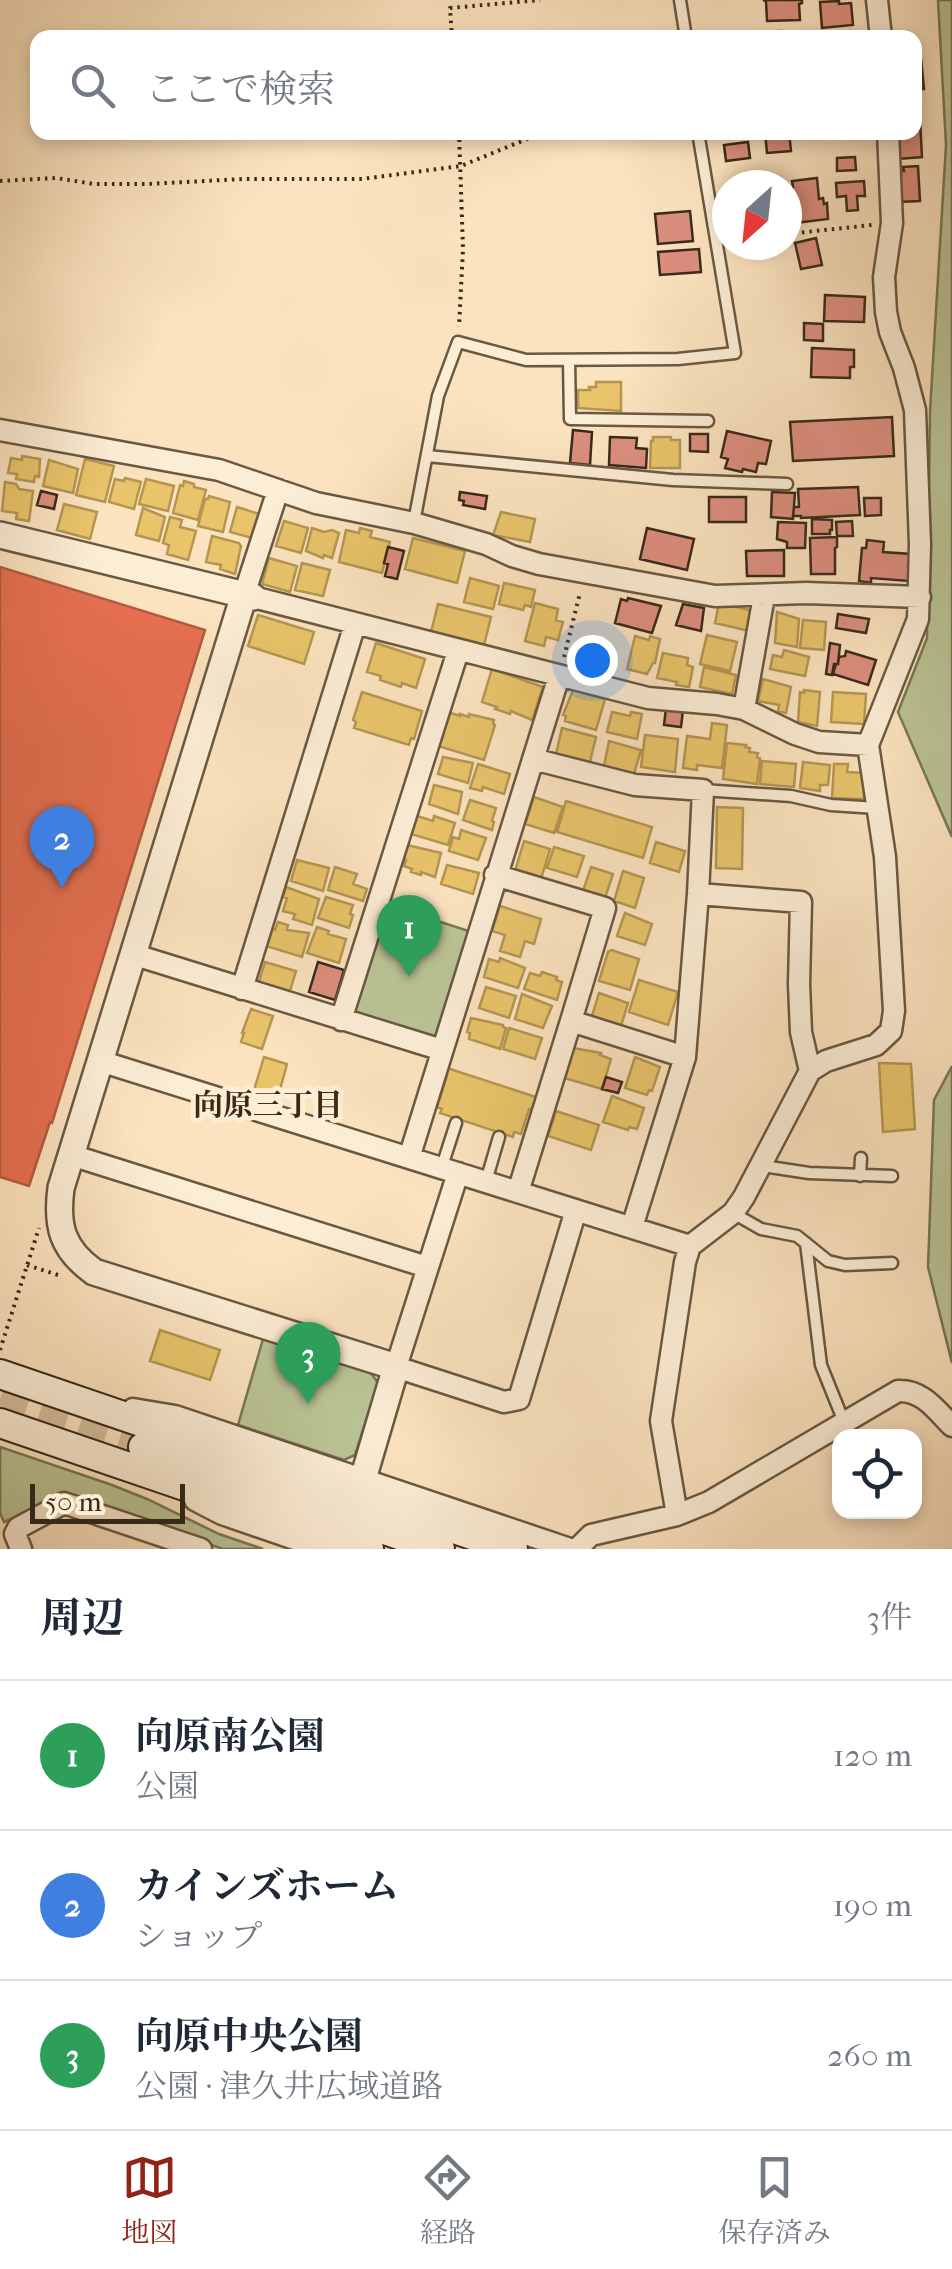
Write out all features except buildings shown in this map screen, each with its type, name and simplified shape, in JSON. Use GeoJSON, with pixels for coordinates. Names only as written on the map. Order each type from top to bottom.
{"type":"FeatureCollection","features":[{"type":"Feature","properties":{"kind":"main road"},"geometry":{"type":"LineString","coordinates":[[0,1374],[513,1549]]}},
{"type":"Feature","properties":{"kind":"main road"},"geometry":{"type":"LineString","coordinates":[[0,1423],[133,1456],[440,1549]]}},
{"type":"Feature","properties":{"kind":"main road"},"geometry":{"type":"LineString","coordinates":[[133,1456],[370,1549]]}},
{"type":"Feature","properties":{"kind":"street"},"geometry":{"type":"LineString","coordinates":[[877,0],[880,30]]}},
{"type":"Feature","properties":{"kind":"street"},"geometry":{"type":"LineString","coordinates":[[678,1514],[661,1421],[690,1246],[733,1213],[762,1166],[810,1070],[826,1060],[876,1045],[891,1031],[894,1012],[887,886],[868,745],[918,619],[920,597],[914,410],[886,312],[884,278],[892,223],[888,140]]}},
{"type":"Feature","properties":{"kind":"street"},"geometry":{"type":"LineString","coordinates":[[0,430],[219,470],[316,503],[414,523],[539,564],[715,596],[920,597]]}},
{"type":"Feature","properties":{"kind":"street"},"geometry":{"type":"LineString","coordinates":[[278,490],[61,1188],[60,1225],[71,1250],[94,1272],[504,1402],[518,1398],[576,1210]]}},
{"type":"Feature","properties":{"kind":"street"},"geometry":{"type":"LineString","coordinates":[[0,535],[648,698],[705,702],[744,710],[819,742],[868,745]]}},
{"type":"Feature","properties":{"kind":"street"},"geometry":{"type":"LineString","coordinates":[[744,710],[764,596]]}},
{"type":"Feature","properties":{"kind":"street"},"geometry":{"type":"LineString","coordinates":[[242,989],[355,624]]}},
{"type":"Feature","properties":{"kind":"street"},"geometry":{"type":"LineString","coordinates":[[341,1020],[458,651]]}},
{"type":"Feature","properties":{"kind":"street"},"geometry":{"type":"LineString","coordinates":[[408,1158],[560,676]]}},
{"type":"Feature","properties":{"kind":"street"},"geometry":{"type":"LineString","coordinates":[[533,759],[635,785],[703,790],[685,1056],[632,1227]]}},
{"type":"Feature","properties":{"kind":"street"},"geometry":{"type":"LineString","coordinates":[[496,876],[605,908],[518,1192]]}},
{"type":"Feature","properties":{"kind":"street"},"geometry":{"type":"LineString","coordinates":[[698,894],[801,902],[798,984],[801,1032],[810,1070]]}},
{"type":"Feature","properties":{"kind":"street"},"geometry":{"type":"LineString","coordinates":[[132,954],[442,1050]]}},
{"type":"Feature","properties":{"kind":"street"},"geometry":{"type":"LineString","coordinates":[[571,1021],[685,1056]]}},
{"type":"Feature","properties":{"kind":"street"},"geometry":{"type":"LineString","coordinates":[[100,1061],[408,1158],[451,1165],[518,1192],[690,1246]]}},
{"type":"Feature","properties":{"kind":"street"},"geometry":{"type":"LineString","coordinates":[[72,1154],[427,1267]]}},
{"type":"Feature","properties":{"kind":"street"},"geometry":{"type":"LineString","coordinates":[[363,1479],[427,1267],[451,1165]]}},
{"type":"Feature","properties":{"kind":"street"},"geometry":{"type":"LineString","coordinates":[[76,1400],[175,1416],[574,1549],[591,1536],[709,1502],[898,1391],[909,1390],[922,1396],[952,1426]]}},
{"type":"Feature","properties":{"kind":"street"},"geometry":{"type":"LineString","coordinates":[[133,1456],[222,1514],[324,1549]]}},
{"type":"Feature","properties":{"kind":"street"},"geometry":{"type":"LineString","coordinates":[[21,1549],[15,1534],[18,1528],[64,1503],[201,1549]]}},
{"type":"Feature","properties":{"kind":"lane"},"geometry":{"type":"LineString","coordinates":[[680,0],[685,30]]}},
{"type":"Feature","properties":{"kind":"lane"},"geometry":{"type":"LineString","coordinates":[[414,523],[438,396],[458,342],[526,360],[678,359],[735,353],[699,140]]}},
{"type":"Feature","properties":{"kind":"lane"},"geometry":{"type":"LineString","coordinates":[[569,360],[570,419],[708,421]]}},
{"type":"Feature","properties":{"kind":"lane"},"geometry":{"type":"LineString","coordinates":[[427,456],[673,480],[787,484]]}},
{"type":"Feature","properties":{"kind":"lane"},"geometry":{"type":"LineString","coordinates":[[703,790],[878,808]]}},
{"type":"Feature","properties":{"kind":"lane"},"geometry":{"type":"LineString","coordinates":[[451,1165],[456,1123]]}},
{"type":"Feature","properties":{"kind":"lane"},"geometry":{"type":"LineString","coordinates":[[488,1171],[499,1137]]}},
{"type":"Feature","properties":{"kind":"lane"},"geometry":{"type":"LineString","coordinates":[[860,1176],[861,1158]]}},
{"type":"Feature","properties":{"kind":"lane"},"geometry":{"type":"LineString","coordinates":[[762,1166],[810,1173],[892,1176]]}},
{"type":"Feature","properties":{"kind":"lane"},"geometry":{"type":"LineString","coordinates":[[733,1213],[761,1229],[797,1236],[828,1261],[844,1265],[892,1263]]}},
{"type":"Feature","properties":{"kind":"lane"},"geometry":{"type":"LineString","coordinates":[[806,1242],[821,1365],[844,1422]]}},
{"type":"Feature","properties":{"kind":"path"},"geometry":{"type":"LineString","coordinates":[[451,30],[450,8],[540,0]]}},
{"type":"Feature","properties":{"kind":"path"},"geometry":{"type":"LineString","coordinates":[[458,342],[463,249],[459,140]]}},
{"type":"Feature","properties":{"kind":"path"},"geometry":{"type":"LineString","coordinates":[[0,180],[56,178],[94,184],[147,184],[362,179],[461,166],[524,140]]}},
{"type":"Feature","properties":{"kind":"path"},"geometry":{"type":"LineString","coordinates":[[802,232],[892,223]]}},
{"type":"Feature","properties":{"kind":"path"},"geometry":{"type":"LineString","coordinates":[[560,676],[585,572]]}},
{"type":"Feature","properties":{"kind":"path"},"geometry":{"type":"LineString","coordinates":[[0,1350],[38,1228]]}},
{"type":"Feature","properties":{"kind":"path"},"geometry":{"type":"LineString","coordinates":[[27,1265],[64,1277]]}},
{"type":"Feature","properties":{"kind":"green space"},"geometry":{"type":"Polygon","coordinates":[[[938,0],[952,0],[952,837],[898,712],[927,638],[930,411],[946,145],[938,0]]]}},
{"type":"Feature","properties":{"kind":"green space"},"geometry":{"type":"Polygon","coordinates":[[[379,902],[478,934],[442,1050],[341,1020],[379,902]]]}},
{"type":"Feature","properties":{"kind":"green space"},"geometry":{"type":"Polygon","coordinates":[[[952,1066],[952,1363],[928,1267],[934,1100],[952,1066]]]}},
{"type":"Feature","properties":{"kind":"green space"},"geometry":{"type":"Polygon","coordinates":[[[263,1339],[371,1373],[378,1383],[355,1455],[344,1460],[238,1425],[263,1339]]]}},
{"type":"Feature","properties":{"kind":"green space"},"geometry":{"type":"Polygon","coordinates":[[[0,1447],[112,1485],[219,1534],[263,1549],[223,1549],[65,1495],[4,1522],[0,1513],[0,1447]]]}},
{"type":"Feature","properties":{"kind":"tunnel"},"geometry":{"type":"LineString","coordinates":[[0,1399],[143,1447]]}},
{"type":"Feature","properties":{"kind":"place","name":"カインズホーム"},"geometry":{"type":"Point","coordinates":[62,888]}},
{"type":"Feature","properties":{"kind":"place","name":"向原南公園"},"geometry":{"type":"Point","coordinates":[409,977]}},
{"type":"Feature","properties":{"kind":"place","name":"向原中央公園"},"geometry":{"type":"Point","coordinates":[308,1404]}},
{"type":"Feature","properties":{"kind":"district","name":"向原三丁目"},"geometry":{"type":"Point","coordinates":[268,1105]}}]}
